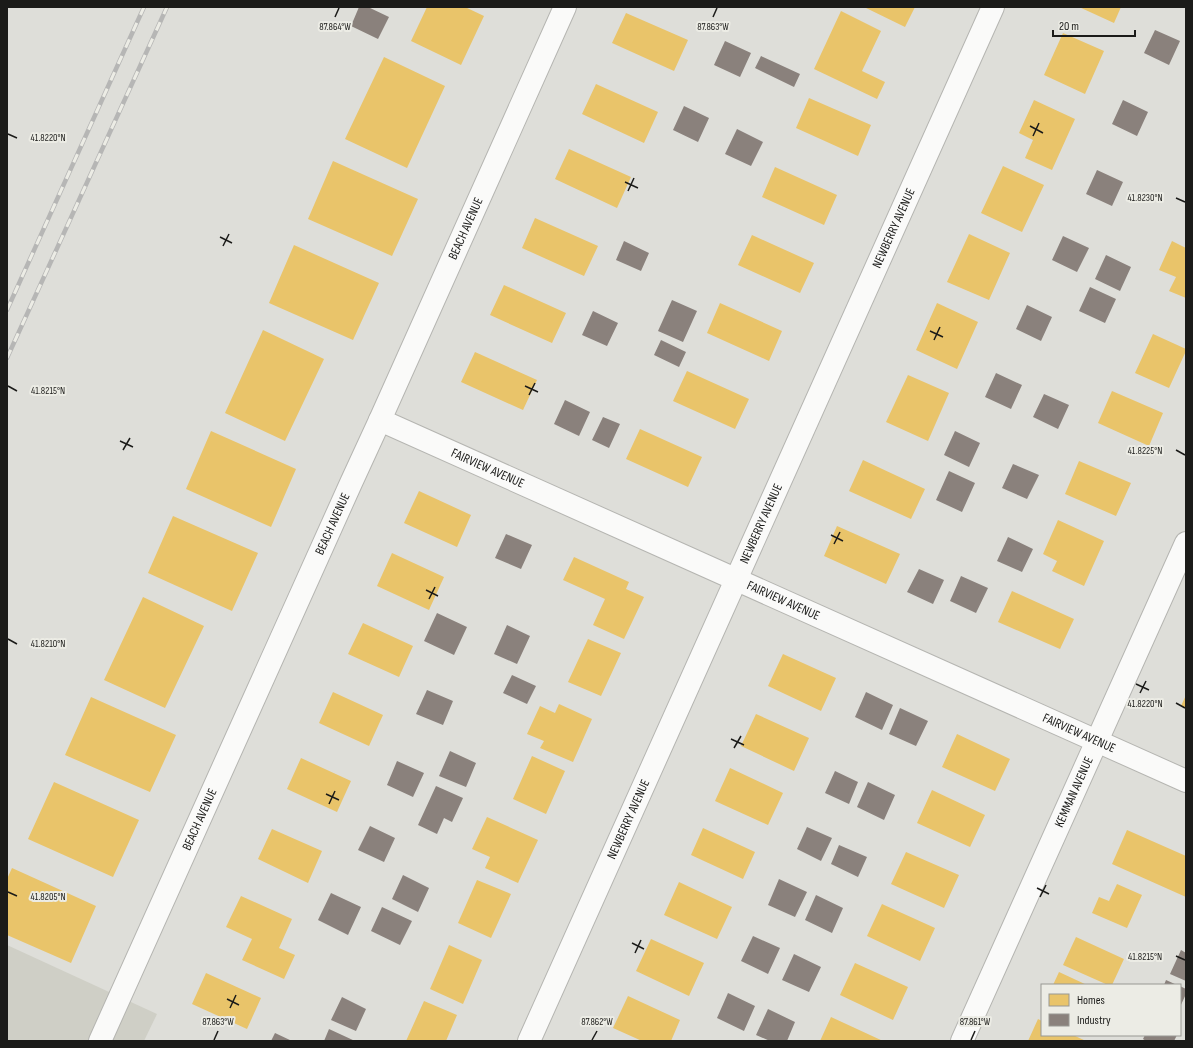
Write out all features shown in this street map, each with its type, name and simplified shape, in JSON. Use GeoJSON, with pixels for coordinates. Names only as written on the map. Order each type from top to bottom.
{"type":"FeatureCollection","features":[{"type":"Feature","properties":{"kind":"street","name":"BEACH AVENUE"},"geometry":{"type":"LineString","coordinates":[[100,1041],[565,7]]}},
{"type":"Feature","properties":{"kind":"street","name":"NEWBERRY AVENUE"},"geometry":{"type":"LineString","coordinates":[[529,1041],[993,7]]}},
{"type":"Feature","properties":{"kind":"street","name":"FAIRVIEW AVENUE"},"geometry":{"type":"LineString","coordinates":[[380,420],[1186,781]]}},
{"type":"Feature","properties":{"kind":"street","name":"KEMMAN AVENUE"},"geometry":{"type":"LineString","coordinates":[[962,1041],[1186,543]]}},
{"type":"Feature","properties":{"kind":"shaded area"},"geometry":{"type":"Polygon","coordinates":[[[7,945],[157,1014],[144,1041],[7,1041],[7,945]]]}},
{"type":"Feature","properties":{"kind":"building: Homes"},"geometry":{"type":"Polygon","coordinates":[[[427,7],[465,7],[484,16],[461,65],[411,41],[427,7]]]}},
{"type":"Feature","properties":{"kind":"building: Homes"},"geometry":{"type":"Polygon","coordinates":[[[864,7],[915,7],[905,27],[864,7]]]}},
{"type":"Feature","properties":{"kind":"building: Homes"},"geometry":{"type":"Polygon","coordinates":[[[1079,7],[1121,7],[1114,23],[1079,7]]]}},
{"type":"Feature","properties":{"kind":"building: Homes"},"geometry":{"type":"Polygon","coordinates":[[[841,11],[881,31],[862,71],[885,82],[877,99],[814,69],[841,11]]]}},
{"type":"Feature","properties":{"kind":"building: Homes"},"geometry":{"type":"Polygon","coordinates":[[[626,13],[688,40],[674,71],[612,43],[626,13]]]}},
{"type":"Feature","properties":{"kind":"building: Homes"},"geometry":{"type":"Polygon","coordinates":[[[1063,33],[1104,51],[1085,94],[1044,75],[1063,33]]]}},
{"type":"Feature","properties":{"kind":"building: Homes"},"geometry":{"type":"Polygon","coordinates":[[[384,57],[445,86],[407,168],[345,139],[384,57]]]}},
{"type":"Feature","properties":{"kind":"building: Homes"},"geometry":{"type":"Polygon","coordinates":[[[596,84],[658,112],[644,143],[582,114],[596,84]]]}},
{"type":"Feature","properties":{"kind":"building: Homes"},"geometry":{"type":"Polygon","coordinates":[[[809,98],[871,125],[858,156],[796,128],[809,98]]]}},
{"type":"Feature","properties":{"kind":"building: Homes"},"geometry":{"type":"Polygon","coordinates":[[[1034,100],[1075,119],[1052,170],[1025,158],[1033,140],[1019,133],[1034,100]]]}},
{"type":"Feature","properties":{"kind":"building: Homes"},"geometry":{"type":"Polygon","coordinates":[[[569,149],[631,177],[617,208],[555,179],[569,149]]]}},
{"type":"Feature","properties":{"kind":"building: Homes"},"geometry":{"type":"Polygon","coordinates":[[[333,161],[418,199],[392,256],[308,219],[333,161]]]}},
{"type":"Feature","properties":{"kind":"building: Homes"},"geometry":{"type":"Polygon","coordinates":[[[1003,166],[1044,185],[1022,232],[981,213],[1003,166]]]}},
{"type":"Feature","properties":{"kind":"building: Homes"},"geometry":{"type":"Polygon","coordinates":[[[775,167],[837,195],[824,225],[762,197],[775,167]]]}},
{"type":"Feature","properties":{"kind":"building: Homes"},"geometry":{"type":"Polygon","coordinates":[[[535,218],[598,246],[584,276],[522,248],[535,218]]]}},
{"type":"Feature","properties":{"kind":"building: Homes"},"geometry":{"type":"Polygon","coordinates":[[[969,234],[1010,253],[989,300],[947,282],[969,234]]]}},
{"type":"Feature","properties":{"kind":"building: Homes"},"geometry":{"type":"Polygon","coordinates":[[[752,235],[814,263],[800,293],[738,265],[752,235]]]}},
{"type":"Feature","properties":{"kind":"building: Homes"},"geometry":{"type":"Polygon","coordinates":[[[1172,241],[1186,248],[1186,298],[1169,291],[1176,277],[1159,270],[1172,241]]]}},
{"type":"Feature","properties":{"kind":"building: Homes"},"geometry":{"type":"Polygon","coordinates":[[[294,245],[379,283],[353,340],[269,303],[294,245]]]}},
{"type":"Feature","properties":{"kind":"building: Homes"},"geometry":{"type":"Polygon","coordinates":[[[504,285],[566,313],[552,343],[490,315],[504,285]]]}},
{"type":"Feature","properties":{"kind":"building: Homes"},"geometry":{"type":"Polygon","coordinates":[[[720,303],[782,331],[769,361],[707,333],[720,303]]]}},
{"type":"Feature","properties":{"kind":"building: Homes"},"geometry":{"type":"Polygon","coordinates":[[[937,303],[978,322],[957,369],[916,350],[937,303]]]}},
{"type":"Feature","properties":{"kind":"building: Homes"},"geometry":{"type":"Polygon","coordinates":[[[263,330],[324,359],[285,441],[225,413],[263,330]]]}},
{"type":"Feature","properties":{"kind":"building: Homes"},"geometry":{"type":"Polygon","coordinates":[[[1153,334],[1186,349],[1169,388],[1135,373],[1153,334]]]}},
{"type":"Feature","properties":{"kind":"building: Homes"},"geometry":{"type":"Polygon","coordinates":[[[475,352],[537,380],[523,410],[461,382],[475,352]]]}},
{"type":"Feature","properties":{"kind":"building: Homes"},"geometry":{"type":"Polygon","coordinates":[[[687,371],[749,399],[735,429],[673,401],[687,371]]]}},
{"type":"Feature","properties":{"kind":"building: Homes"},"geometry":{"type":"Polygon","coordinates":[[[908,375],[949,393],[928,441],[886,422],[908,375]]]}},
{"type":"Feature","properties":{"kind":"building: Homes"},"geometry":{"type":"Polygon","coordinates":[[[1112,391],[1163,413],[1149,446],[1098,423],[1112,391]]]}},
{"type":"Feature","properties":{"kind":"building: Homes"},"geometry":{"type":"Polygon","coordinates":[[[640,429],[702,457],[688,487],[626,459],[640,429]]]}},
{"type":"Feature","properties":{"kind":"building: Homes"},"geometry":{"type":"Polygon","coordinates":[[[211,431],[296,469],[271,527],[186,489],[211,431]]]}},
{"type":"Feature","properties":{"kind":"building: Homes"},"geometry":{"type":"Polygon","coordinates":[[[863,460],[925,489],[911,519],[849,491],[863,460]]]}},
{"type":"Feature","properties":{"kind":"building: Homes"},"geometry":{"type":"Polygon","coordinates":[[[1079,461],[1131,483],[1116,516],[1065,494],[1079,461]]]}},
{"type":"Feature","properties":{"kind":"building: Homes"},"geometry":{"type":"Polygon","coordinates":[[[419,491],[471,515],[457,547],[404,523],[419,491]]]}},
{"type":"Feature","properties":{"kind":"building: Homes"},"geometry":{"type":"Polygon","coordinates":[[[173,516],[258,553],[232,611],[148,573],[173,516]]]}},
{"type":"Feature","properties":{"kind":"building: Homes"},"geometry":{"type":"Polygon","coordinates":[[[1058,520],[1104,541],[1084,586],[1052,571],[1057,561],[1043,554],[1058,520]]]}},
{"type":"Feature","properties":{"kind":"building: Homes"},"geometry":{"type":"Polygon","coordinates":[[[837,526],[900,554],[886,584],[824,556],[837,526]]]}},
{"type":"Feature","properties":{"kind":"building: Homes"},"geometry":{"type":"Polygon","coordinates":[[[392,553],[444,577],[429,610],[377,586],[392,553]]]}},
{"type":"Feature","properties":{"kind":"building: Homes"},"geometry":{"type":"Polygon","coordinates":[[[574,557],[629,582],[626,589],[644,597],[624,639],[593,625],[605,599],[563,580],[574,557]]]}},
{"type":"Feature","properties":{"kind":"building: Homes"},"geometry":{"type":"Polygon","coordinates":[[[1012,591],[1074,619],[1060,649],[998,622],[1012,591]]]}},
{"type":"Feature","properties":{"kind":"building: Homes"},"geometry":{"type":"Polygon","coordinates":[[[143,597],[204,626],[165,708],[104,680],[143,597]]]}},
{"type":"Feature","properties":{"kind":"building: Homes"},"geometry":{"type":"Polygon","coordinates":[[[363,623],[413,646],[399,677],[348,654],[363,623]]]}},
{"type":"Feature","properties":{"kind":"building: Homes"},"geometry":{"type":"Polygon","coordinates":[[[588,639],[621,653],[601,696],[568,682],[588,639]]]}},
{"type":"Feature","properties":{"kind":"building: Homes"},"geometry":{"type":"Polygon","coordinates":[[[783,654],[836,678],[821,711],[768,686],[783,654]]]}},
{"type":"Feature","properties":{"kind":"building: Homes"},"geometry":{"type":"Polygon","coordinates":[[[333,692],[383,715],[369,746],[319,723],[333,692]]]}},
{"type":"Feature","properties":{"kind":"building: Homes"},"geometry":{"type":"Polygon","coordinates":[[[1186,695],[1186,708],[1181,706],[1186,695]]]}},
{"type":"Feature","properties":{"kind":"building: Homes"},"geometry":{"type":"Polygon","coordinates":[[[91,697],[176,735],[150,792],[65,755],[91,697]]]}},
{"type":"Feature","properties":{"kind":"building: Homes"},"geometry":{"type":"Polygon","coordinates":[[[559,704],[592,719],[573,762],[540,748],[544,741],[527,734],[540,706],[555,713],[559,704]]]}},
{"type":"Feature","properties":{"kind":"building: Homes"},"geometry":{"type":"Polygon","coordinates":[[[756,714],[809,738],[794,771],[741,746],[756,714]]]}},
{"type":"Feature","properties":{"kind":"building: Homes"},"geometry":{"type":"Polygon","coordinates":[[[957,734],[1010,759],[995,791],[942,767],[957,734]]]}},
{"type":"Feature","properties":{"kind":"building: Homes"},"geometry":{"type":"Polygon","coordinates":[[[532,756],[565,771],[546,814],[513,799],[532,756]]]}},
{"type":"Feature","properties":{"kind":"building: Homes"},"geometry":{"type":"Polygon","coordinates":[[[301,758],[351,781],[337,812],[287,789],[301,758]]]}},
{"type":"Feature","properties":{"kind":"building: Homes"},"geometry":{"type":"Polygon","coordinates":[[[730,768],[783,793],[768,825],[715,801],[730,768]]]}},
{"type":"Feature","properties":{"kind":"building: Homes"},"geometry":{"type":"Polygon","coordinates":[[[54,782],[139,820],[113,877],[28,839],[54,782]]]}},
{"type":"Feature","properties":{"kind":"building: Homes"},"geometry":{"type":"Polygon","coordinates":[[[932,790],[985,815],[970,847],[917,823],[932,790]]]}},
{"type":"Feature","properties":{"kind":"building: Homes"},"geometry":{"type":"Polygon","coordinates":[[[487,817],[538,840],[518,883],[485,868],[490,857],[472,849],[487,817]]]}},
{"type":"Feature","properties":{"kind":"building: Homes"},"geometry":{"type":"Polygon","coordinates":[[[703,828],[755,852],[743,879],[691,855],[703,828]]]}},
{"type":"Feature","properties":{"kind":"building: Homes"},"geometry":{"type":"Polygon","coordinates":[[[272,829],[322,851],[308,883],[258,859],[272,829]]]}},
{"type":"Feature","properties":{"kind":"building: Homes"},"geometry":{"type":"Polygon","coordinates":[[[1127,830],[1186,856],[1186,897],[1112,864],[1127,830]]]}},
{"type":"Feature","properties":{"kind":"building: Homes"},"geometry":{"type":"Polygon","coordinates":[[[906,852],[959,875],[944,908],[891,884],[906,852]]]}},
{"type":"Feature","properties":{"kind":"building: Homes"},"geometry":{"type":"Polygon","coordinates":[[[12,868],[96,906],[71,963],[7,935],[7,879],[12,868]]]}},
{"type":"Feature","properties":{"kind":"building: Homes"},"geometry":{"type":"Polygon","coordinates":[[[477,880],[511,894],[491,938],[458,923],[477,880]]]}},
{"type":"Feature","properties":{"kind":"building: Homes"},"geometry":{"type":"Polygon","coordinates":[[[679,882],[732,907],[717,939],[664,915],[679,882]]]}},
{"type":"Feature","properties":{"kind":"building: Homes"},"geometry":{"type":"Polygon","coordinates":[[[1117,884],[1142,895],[1127,928],[1092,913],[1099,897],[1109,901],[1117,884]]]}},
{"type":"Feature","properties":{"kind":"building: Homes"},"geometry":{"type":"Polygon","coordinates":[[[241,896],[292,919],[279,948],[295,955],[284,979],[242,960],[252,939],[226,927],[241,896]]]}},
{"type":"Feature","properties":{"kind":"building: Homes"},"geometry":{"type":"Polygon","coordinates":[[[882,904],[935,928],[920,961],[867,936],[882,904]]]}},
{"type":"Feature","properties":{"kind":"building: Homes"},"geometry":{"type":"Polygon","coordinates":[[[1076,937],[1124,959],[1112,984],[1106,984],[1063,965],[1076,937]]]}},
{"type":"Feature","properties":{"kind":"building: Homes"},"geometry":{"type":"Polygon","coordinates":[[[651,939],[704,963],[689,996],[636,971],[651,939]]]}},
{"type":"Feature","properties":{"kind":"building: Homes"},"geometry":{"type":"Polygon","coordinates":[[[449,945],[482,960],[463,1004],[430,989],[449,945]]]}},
{"type":"Feature","properties":{"kind":"building: Homes"},"geometry":{"type":"Polygon","coordinates":[[[855,963],[908,987],[893,1020],[840,995],[855,963]]]}},
{"type":"Feature","properties":{"kind":"building: Homes"},"geometry":{"type":"Polygon","coordinates":[[[1059,972],[1085,984],[1053,984],[1059,972]]]}},
{"type":"Feature","properties":{"kind":"building: Homes"},"geometry":{"type":"Polygon","coordinates":[[[206,973],[261,998],[247,1029],[192,1004],[206,973]]]}},
{"type":"Feature","properties":{"kind":"building: Homes"},"geometry":{"type":"Polygon","coordinates":[[[628,996],[680,1020],[671,1041],[642,1041],[613,1028],[628,996]]]}},
{"type":"Feature","properties":{"kind":"building: Homes"},"geometry":{"type":"Polygon","coordinates":[[[424,1001],[457,1015],[446,1041],[406,1041],[424,1001]]]}},
{"type":"Feature","properties":{"kind":"building: Homes"},"geometry":{"type":"Polygon","coordinates":[[[831,1017],[883,1041],[820,1041],[831,1017]]]}},
{"type":"Feature","properties":{"kind":"building: Homes"},"geometry":{"type":"Polygon","coordinates":[[[1038,1019],[1041,1020],[1041,1036],[1075,1036],[1086,1041],[1028,1041],[1038,1019]]]}},
{"type":"Feature","properties":{"kind":"building: Industry"},"geometry":{"type":"Polygon","coordinates":[[[359,7],[368,7],[389,17],[378,39],[351,26],[359,7]]]}},
{"type":"Feature","properties":{"kind":"building: Industry"},"geometry":{"type":"Polygon","coordinates":[[[1155,30],[1180,41],[1169,65],[1144,53],[1155,30]]]}},
{"type":"Feature","properties":{"kind":"building: Industry"},"geometry":{"type":"Polygon","coordinates":[[[725,41],[751,53],[740,77],[714,65],[725,41]]]}},
{"type":"Feature","properties":{"kind":"building: Industry"},"geometry":{"type":"Polygon","coordinates":[[[761,56],[800,74],[794,87],[755,68],[761,56]]]}},
{"type":"Feature","properties":{"kind":"building: Industry"},"geometry":{"type":"Polygon","coordinates":[[[1123,100],[1148,112],[1137,136],[1112,124],[1123,100]]]}},
{"type":"Feature","properties":{"kind":"building: Industry"},"geometry":{"type":"Polygon","coordinates":[[[684,106],[709,118],[698,142],[673,130],[684,106]]]}},
{"type":"Feature","properties":{"kind":"building: Industry"},"geometry":{"type":"Polygon","coordinates":[[[737,129],[763,142],[751,166],[725,154],[737,129]]]}},
{"type":"Feature","properties":{"kind":"building: Industry"},"geometry":{"type":"Polygon","coordinates":[[[1097,170],[1123,182],[1112,206],[1086,194],[1097,170]]]}},
{"type":"Feature","properties":{"kind":"building: Industry"},"geometry":{"type":"Polygon","coordinates":[[[1063,236],[1089,248],[1077,272],[1052,260],[1063,236]]]}},
{"type":"Feature","properties":{"kind":"building: Industry"},"geometry":{"type":"Polygon","coordinates":[[[624,241],[649,253],[641,271],[616,260],[624,241]]]}},
{"type":"Feature","properties":{"kind":"building: Industry"},"geometry":{"type":"Polygon","coordinates":[[[1106,255],[1131,267],[1120,291],[1095,279],[1106,255]]]}},
{"type":"Feature","properties":{"kind":"building: Industry"},"geometry":{"type":"Polygon","coordinates":[[[1090,287],[1116,299],[1105,323],[1079,311],[1090,287]]]}},
{"type":"Feature","properties":{"kind":"building: Industry"},"geometry":{"type":"Polygon","coordinates":[[[672,300],[697,311],[683,342],[658,331],[672,300]]]}},
{"type":"Feature","properties":{"kind":"building: Industry"},"geometry":{"type":"Polygon","coordinates":[[[1027,305],[1052,317],[1041,341],[1016,329],[1027,305]]]}},
{"type":"Feature","properties":{"kind":"building: Industry"},"geometry":{"type":"Polygon","coordinates":[[[593,311],[618,323],[607,346],[582,335],[593,311]]]}},
{"type":"Feature","properties":{"kind":"building: Industry"},"geometry":{"type":"Polygon","coordinates":[[[661,340],[686,352],[679,367],[654,355],[661,340]]]}},
{"type":"Feature","properties":{"kind":"building: Industry"},"geometry":{"type":"Polygon","coordinates":[[[996,373],[1022,385],[1011,409],[985,397],[996,373]]]}},
{"type":"Feature","properties":{"kind":"building: Industry"},"geometry":{"type":"Polygon","coordinates":[[[1044,394],[1069,405],[1058,429],[1033,417],[1044,394]]]}},
{"type":"Feature","properties":{"kind":"building: Industry"},"geometry":{"type":"Polygon","coordinates":[[[565,400],[590,412],[579,436],[554,424],[565,400]]]}},
{"type":"Feature","properties":{"kind":"building: Industry"},"geometry":{"type":"Polygon","coordinates":[[[603,417],[620,424],[609,448],[592,440],[603,417]]]}},
{"type":"Feature","properties":{"kind":"building: Industry"},"geometry":{"type":"Polygon","coordinates":[[[955,431],[980,443],[969,467],[944,455],[955,431]]]}},
{"type":"Feature","properties":{"kind":"building: Industry"},"geometry":{"type":"Polygon","coordinates":[[[1013,464],[1039,475],[1027,499],[1002,488],[1013,464]]]}},
{"type":"Feature","properties":{"kind":"building: Industry"},"geometry":{"type":"Polygon","coordinates":[[[949,471],[975,483],[962,512],[936,500],[949,471]]]}},
{"type":"Feature","properties":{"kind":"building: Industry"},"geometry":{"type":"Polygon","coordinates":[[[506,534],[532,545],[521,569],[495,558],[506,534]]]}},
{"type":"Feature","properties":{"kind":"building: Industry"},"geometry":{"type":"Polygon","coordinates":[[[1008,537],[1033,549],[1022,572],[997,561],[1008,537]]]}},
{"type":"Feature","properties":{"kind":"building: Industry"},"geometry":{"type":"Polygon","coordinates":[[[919,569],[944,580],[933,604],[907,592],[919,569]]]}},
{"type":"Feature","properties":{"kind":"building: Industry"},"geometry":{"type":"Polygon","coordinates":[[[961,576],[988,588],[976,613],[950,601],[961,576]]]}},
{"type":"Feature","properties":{"kind":"building: Industry"},"geometry":{"type":"Polygon","coordinates":[[[437,613],[467,627],[454,655],[424,641],[437,613]]]}},
{"type":"Feature","properties":{"kind":"building: Industry"},"geometry":{"type":"Polygon","coordinates":[[[507,625],[530,636],[517,664],[494,654],[507,625]]]}},
{"type":"Feature","properties":{"kind":"building: Industry"},"geometry":{"type":"Polygon","coordinates":[[[512,675],[536,686],[527,704],[503,693],[512,675]]]}},
{"type":"Feature","properties":{"kind":"building: Industry"},"geometry":{"type":"Polygon","coordinates":[[[427,690],[453,701],[443,725],[416,714],[427,690]]]}},
{"type":"Feature","properties":{"kind":"building: Industry"},"geometry":{"type":"Polygon","coordinates":[[[866,692],[893,705],[882,730],[855,717],[866,692]]]}},
{"type":"Feature","properties":{"kind":"building: Industry"},"geometry":{"type":"Polygon","coordinates":[[[900,708],[928,721],[916,746],[889,734],[900,708]]]}},
{"type":"Feature","properties":{"kind":"building: Industry"},"geometry":{"type":"Polygon","coordinates":[[[450,751],[476,763],[466,787],[439,776],[450,751]]]}},
{"type":"Feature","properties":{"kind":"building: Industry"},"geometry":{"type":"Polygon","coordinates":[[[397,761],[424,773],[413,797],[387,785],[397,761]]]}},
{"type":"Feature","properties":{"kind":"building: Industry"},"geometry":{"type":"Polygon","coordinates":[[[835,771],[858,782],[849,804],[825,793],[835,771]]]}},
{"type":"Feature","properties":{"kind":"building: Industry"},"geometry":{"type":"Polygon","coordinates":[[[868,782],[895,795],[884,820],[857,807],[868,782]]]}},
{"type":"Feature","properties":{"kind":"building: Industry"},"geometry":{"type":"Polygon","coordinates":[[[436,786],[463,798],[452,822],[444,818],[437,834],[418,825],[436,786]]]}},
{"type":"Feature","properties":{"kind":"building: Industry"},"geometry":{"type":"Polygon","coordinates":[[[370,826],[395,838],[384,862],[358,850],[370,826]]]}},
{"type":"Feature","properties":{"kind":"building: Industry"},"geometry":{"type":"Polygon","coordinates":[[[807,827],[832,838],[821,861],[797,849],[807,827]]]}},
{"type":"Feature","properties":{"kind":"building: Industry"},"geometry":{"type":"Polygon","coordinates":[[[839,845],[867,857],[858,877],[831,864],[839,845]]]}},
{"type":"Feature","properties":{"kind":"building: Industry"},"geometry":{"type":"Polygon","coordinates":[[[403,875],[429,888],[418,912],[392,899],[403,875]]]}},
{"type":"Feature","properties":{"kind":"building: Industry"},"geometry":{"type":"Polygon","coordinates":[[[779,879],[807,892],[795,917],[768,905],[779,879]]]}},
{"type":"Feature","properties":{"kind":"building: Industry"},"geometry":{"type":"Polygon","coordinates":[[[331,893],[361,907],[348,935],[318,920],[331,893]]]}},
{"type":"Feature","properties":{"kind":"building: Industry"},"geometry":{"type":"Polygon","coordinates":[[[816,895],[843,908],[832,933],[805,920],[816,895]]]}},
{"type":"Feature","properties":{"kind":"building: Industry"},"geometry":{"type":"Polygon","coordinates":[[[382,907],[412,921],[400,945],[371,931],[382,907]]]}},
{"type":"Feature","properties":{"kind":"building: Industry"},"geometry":{"type":"Polygon","coordinates":[[[753,936],[780,948],[768,974],[741,961],[753,936]]]}},
{"type":"Feature","properties":{"kind":"building: Industry"},"geometry":{"type":"Polygon","coordinates":[[[1181,950],[1186,953],[1186,981],[1170,974],[1181,950]]]}},
{"type":"Feature","properties":{"kind":"building: Industry"},"geometry":{"type":"Polygon","coordinates":[[[794,954],[821,967],[809,992],[782,980],[794,954]]]}},
{"type":"Feature","properties":{"kind":"building: Industry"},"geometry":{"type":"Polygon","coordinates":[[[1166,980],[1175,984],[1164,984],[1166,980]]]}},
{"type":"Feature","properties":{"kind":"building: Industry"},"geometry":{"type":"Polygon","coordinates":[[[1181,986],[1186,989],[1186,994],[1181,1005],[1181,986]]]}},
{"type":"Feature","properties":{"kind":"building: Industry"},"geometry":{"type":"Polygon","coordinates":[[[728,993],[755,1006],[744,1031],[717,1018],[728,993]]]}},
{"type":"Feature","properties":{"kind":"building: Industry"},"geometry":{"type":"Polygon","coordinates":[[[342,997],[366,1009],[356,1031],[331,1020],[342,997]]]}},
{"type":"Feature","properties":{"kind":"building: Industry"},"geometry":{"type":"Polygon","coordinates":[[[768,1009],[795,1022],[787,1041],[770,1041],[756,1035],[768,1009]]]}},
{"type":"Feature","properties":{"kind":"building: Industry"},"geometry":{"type":"Polygon","coordinates":[[[329,1029],[355,1041],[324,1041],[329,1029]]]}},
{"type":"Feature","properties":{"kind":"building: Industry"},"geometry":{"type":"Polygon","coordinates":[[[275,1033],[292,1041],[271,1041],[275,1033]]]}},
{"type":"Feature","properties":{"kind":"building: Industry"},"geometry":{"type":"Polygon","coordinates":[[[1144,1036],[1176,1036],[1174,1041],[1146,1041],[1143,1039],[1144,1036]]]}},
{"type":"Feature","properties":{"kind":"railway"},"geometry":{"type":"LineString","coordinates":[[7,310],[144,7]]}},
{"type":"Feature","properties":{"kind":"railway"},"geometry":{"type":"LineString","coordinates":[[7,358],[167,7]]}}]}
